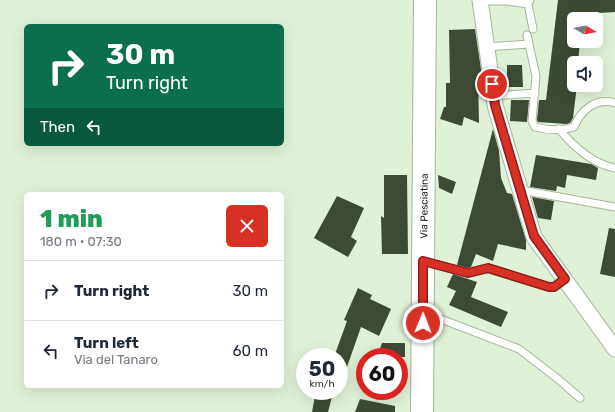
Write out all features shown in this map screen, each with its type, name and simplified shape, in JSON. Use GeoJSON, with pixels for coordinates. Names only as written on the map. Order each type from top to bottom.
{"type":"FeatureCollection","features":[{"type":"Feature","properties":{"kind":"main road","name":"Via Pesciatina"},"geometry":{"type":"LineString","coordinates":[[422,412],[425,0]]}},
{"type":"Feature","properties":{"kind":"street"},"geometry":{"type":"LineString","coordinates":[[480,0],[494,96],[534,236],[615,349]]}},
{"type":"Feature","properties":{"kind":"lane"},"geometry":{"type":"LineString","coordinates":[[480,0],[529,2],[533,29]]}},
{"type":"Feature","properties":{"kind":"lane"},"geometry":{"type":"LineString","coordinates":[[527,35],[536,76],[532,121],[535,127],[542,129],[567,129],[574,126],[582,112],[596,103],[603,100],[615,103]]}},
{"type":"Feature","properties":{"kind":"lane"},"geometry":{"type":"LineString","coordinates":[[487,47],[529,44]]}},
{"type":"Feature","properties":{"kind":"lane"},"geometry":{"type":"LineString","coordinates":[[494,96],[535,93]]}},
{"type":"Feature","properties":{"kind":"lane"},"geometry":{"type":"LineString","coordinates":[[559,129],[576,149],[606,167],[615,168]]}},
{"type":"Feature","properties":{"kind":"lane"},"geometry":{"type":"LineString","coordinates":[[521,190],[615,207]]}},
{"type":"Feature","properties":{"kind":"lane"},"geometry":{"type":"LineString","coordinates":[[423,261],[468,273],[488,268],[549,287],[554,287],[565,279]]}},
{"type":"Feature","properties":{"kind":"lane"},"geometry":{"type":"LineString","coordinates":[[423,312],[519,349],[580,398]]}},
{"type":"Feature","properties":{"kind":"building"},"geometry":{"type":"Polygon","coordinates":[[[558,0],[615,0],[615,12],[567,12],[567,48],[579,48],[579,56],[567,56],[567,92],[576,92],[573,118],[570,123],[538,122],[539,100],[546,100],[558,0]]]}},
{"type":"Feature","properties":{"kind":"building"},"geometry":{"type":"Polygon","coordinates":[[[475,29],[481,69],[481,73],[478,73],[479,123],[464,117],[462,126],[440,119],[444,107],[446,107],[446,83],[450,83],[449,30],[475,29]]]}},
{"type":"Feature","properties":{"kind":"building"},"geometry":{"type":"Polygon","coordinates":[[[507,65],[522,65],[523,87],[507,87],[507,65]]]}},
{"type":"Feature","properties":{"kind":"building"},"geometry":{"type":"Polygon","coordinates":[[[511,100],[529,100],[527,122],[510,121],[511,100]]]}},
{"type":"Feature","properties":{"kind":"building"},"geometry":{"type":"Polygon","coordinates":[[[493,129],[499,151],[501,178],[507,193],[512,194],[526,240],[526,250],[498,244],[493,261],[476,254],[471,267],[468,268],[457,265],[493,129]]]}},
{"type":"Feature","properties":{"kind":"building"},"geometry":{"type":"Polygon","coordinates":[[[536,155],[591,164],[598,168],[596,180],[567,175],[565,188],[557,186],[556,191],[530,187],[536,155]]]}},
{"type":"Feature","properties":{"kind":"building"},"geometry":{"type":"Polygon","coordinates":[[[384,175],[407,175],[408,254],[382,254],[381,216],[384,218],[384,175]]]}},
{"type":"Feature","properties":{"kind":"building"},"geometry":{"type":"Polygon","coordinates":[[[438,175],[456,182],[452,194],[439,188],[438,175]]]}},
{"type":"Feature","properties":{"kind":"building"},"geometry":{"type":"Polygon","coordinates":[[[337,196],[364,208],[351,237],[357,241],[348,257],[314,238],[337,196]]]}},
{"type":"Feature","properties":{"kind":"building"},"geometry":{"type":"Polygon","coordinates":[[[532,197],[554,201],[551,220],[538,218],[532,197]]]}},
{"type":"Feature","properties":{"kind":"building"},"geometry":{"type":"Polygon","coordinates":[[[609,228],[615,229],[615,277],[600,274],[609,228]]]}},
{"type":"Feature","properties":{"kind":"building"},"geometry":{"type":"Polygon","coordinates":[[[453,274],[477,282],[471,297],[508,312],[501,327],[449,305],[456,291],[447,287],[453,274]]]}},
{"type":"Feature","properties":{"kind":"building"},"geometry":{"type":"Polygon","coordinates":[[[358,288],[372,295],[370,299],[391,309],[379,336],[361,327],[348,364],[348,348],[337,348],[347,321],[344,320],[358,288]]]}},
{"type":"Feature","properties":{"kind":"building"},"geometry":{"type":"Polygon","coordinates":[[[382,343],[405,343],[405,348],[380,348],[382,343]]]}},
{"type":"Feature","properties":{"kind":"building"},"geometry":{"type":"Polygon","coordinates":[[[314,400],[331,400],[328,412],[312,412],[314,400]]]}},
{"type":"Feature","properties":{"kind":"building"},"geometry":{"type":"Polygon","coordinates":[[[360,400],[395,406],[395,412],[355,412],[360,400]]]}},
{"type":"Feature","properties":{"kind":"route"},"geometry":{"type":"LineString","coordinates":[[423,323],[423,261],[468,273],[488,268],[549,287],[554,287],[565,279],[534,236],[495,105],[492,84]]}}]}
